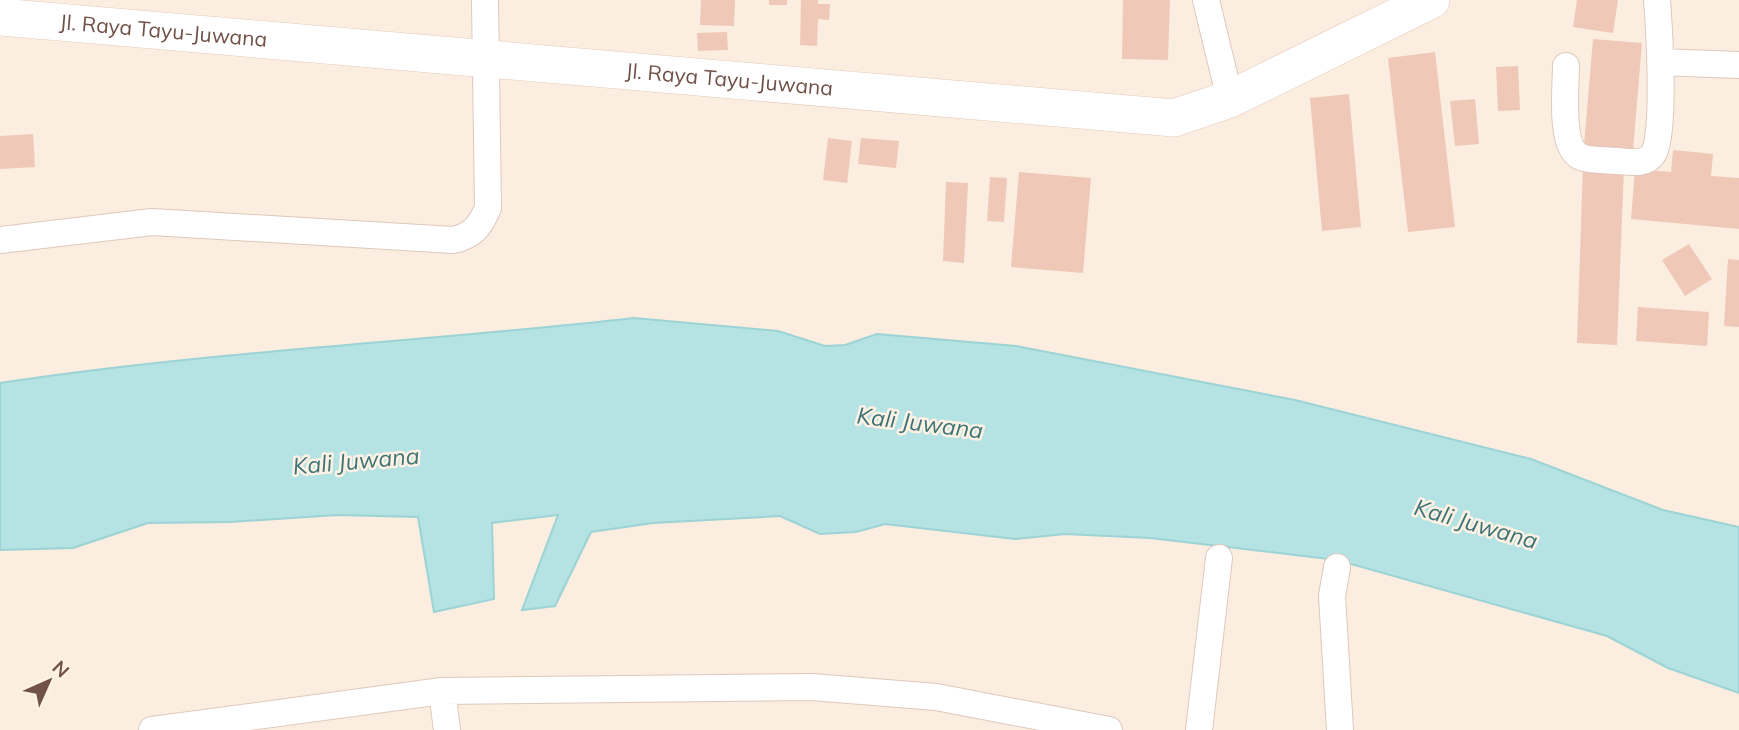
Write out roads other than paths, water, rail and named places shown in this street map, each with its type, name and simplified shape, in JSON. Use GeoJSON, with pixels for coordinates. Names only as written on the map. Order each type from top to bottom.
{"type":"FeatureCollection","features":[{"type":"Feature","properties":{"kind":"main road","name":"Jl. Raya Tayu-Juwana"},"geometry":{"type":"LineString","coordinates":[[0,17],[1174,117],[1230,99],[1431,0]]}},
{"type":"Feature","properties":{"kind":"street"},"geometry":{"type":"LineString","coordinates":[[0,240],[152,222],[453,240],[469,237],[482,223],[488,208],[485,0]]}},
{"type":"Feature","properties":{"kind":"street"},"geometry":{"type":"LineString","coordinates":[[1206,0],[1230,99]]}},
{"type":"Feature","properties":{"kind":"street"},"geometry":{"type":"LineString","coordinates":[[1566,66],[1567,137],[1572,150],[1582,158],[1633,163],[1647,160],[1654,154],[1657,145],[1660,113],[1657,0]]}},
{"type":"Feature","properties":{"kind":"street"},"geometry":{"type":"LineString","coordinates":[[1660,62],[1739,65]]}},
{"type":"Feature","properties":{"kind":"street"},"geometry":{"type":"LineString","coordinates":[[1199,730],[1219,558]]}},
{"type":"Feature","properties":{"kind":"street"},"geometry":{"type":"LineString","coordinates":[[1337,567],[1332,596],[1340,730]]}},
{"type":"Feature","properties":{"kind":"street"},"geometry":{"type":"LineString","coordinates":[[152,730],[442,691],[812,687],[936,697],[1109,730]]}},
{"type":"Feature","properties":{"kind":"street"},"geometry":{"type":"LineString","coordinates":[[442,691],[447,730]]}},
{"type":"Feature","properties":{"kind":"water","name":"Kali Juwana"},"geometry":{"type":"Polygon","coordinates":[[[634,318],[778,331],[825,346],[845,345],[877,334],[1016,346],[1295,400],[1531,459],[1663,510],[1739,527],[1739,693],[1668,668],[1607,636],[1337,560],[1150,538],[1065,534],[1015,539],[885,524],[856,532],[820,534],[780,516],[653,523],[591,532],[555,606],[522,610],[558,515],[492,523],[494,599],[434,612],[418,517],[337,515],[230,522],[148,523],[73,548],[0,550],[0,383],[158,363],[634,318]]]}}]}
